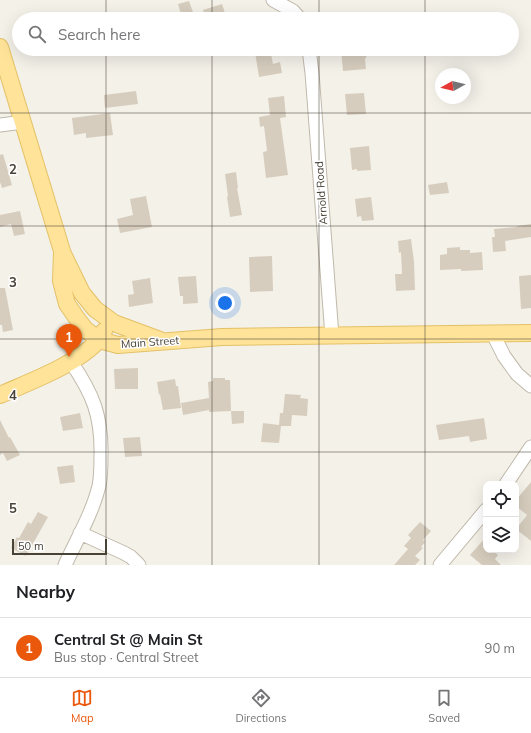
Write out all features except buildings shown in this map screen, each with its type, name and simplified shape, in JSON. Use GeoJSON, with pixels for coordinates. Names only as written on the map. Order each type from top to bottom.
{"type":"FeatureCollection","features":[{"type":"Feature","properties":{"kind":"main road","name":"Main Street"},"geometry":{"type":"LineString","coordinates":[[0,47],[62,251],[61,281],[67,304],[85,329],[99,340],[118,345],[222,337],[531,333]]}},
{"type":"Feature","properties":{"kind":"main road"},"geometry":{"type":"LineString","coordinates":[[62,251],[82,293],[95,309],[114,323],[163,341]]}},
{"type":"Feature","properties":{"kind":"main road"},"geometry":{"type":"LineString","coordinates":[[0,395],[71,362],[91,348],[99,340],[111,321]]}},
{"type":"Feature","properties":{"kind":"street"},"geometry":{"type":"LineString","coordinates":[[273,0],[294,12]]}},
{"type":"Feature","properties":{"kind":"street","name":"Arnold Road"},"geometry":{"type":"LineString","coordinates":[[310,56],[332,336]]}},
{"type":"Feature","properties":{"kind":"street"},"geometry":{"type":"LineString","coordinates":[[0,125],[23,122]]}},
{"type":"Feature","properties":{"kind":"street"},"geometry":{"type":"LineString","coordinates":[[493,334],[504,356],[517,374],[531,386]]}},
{"type":"Feature","properties":{"kind":"street"},"geometry":{"type":"LineString","coordinates":[[65,565],[80,533],[99,485],[102,441],[98,417],[92,397],[71,362]]}},
{"type":"Feature","properties":{"kind":"street"},"geometry":{"type":"LineString","coordinates":[[508,481],[531,447]]}},
{"type":"Feature","properties":{"kind":"street"},"geometry":{"type":"LineString","coordinates":[[440,565],[483,514]]}},
{"type":"Feature","properties":{"kind":"street"},"geometry":{"type":"LineString","coordinates":[[80,533],[124,553],[139,565]]}},
{"type":"Feature","properties":{"kind":"place","name":"Central St @ Main St"},"geometry":{"type":"Point","coordinates":[69,357]}}]}
